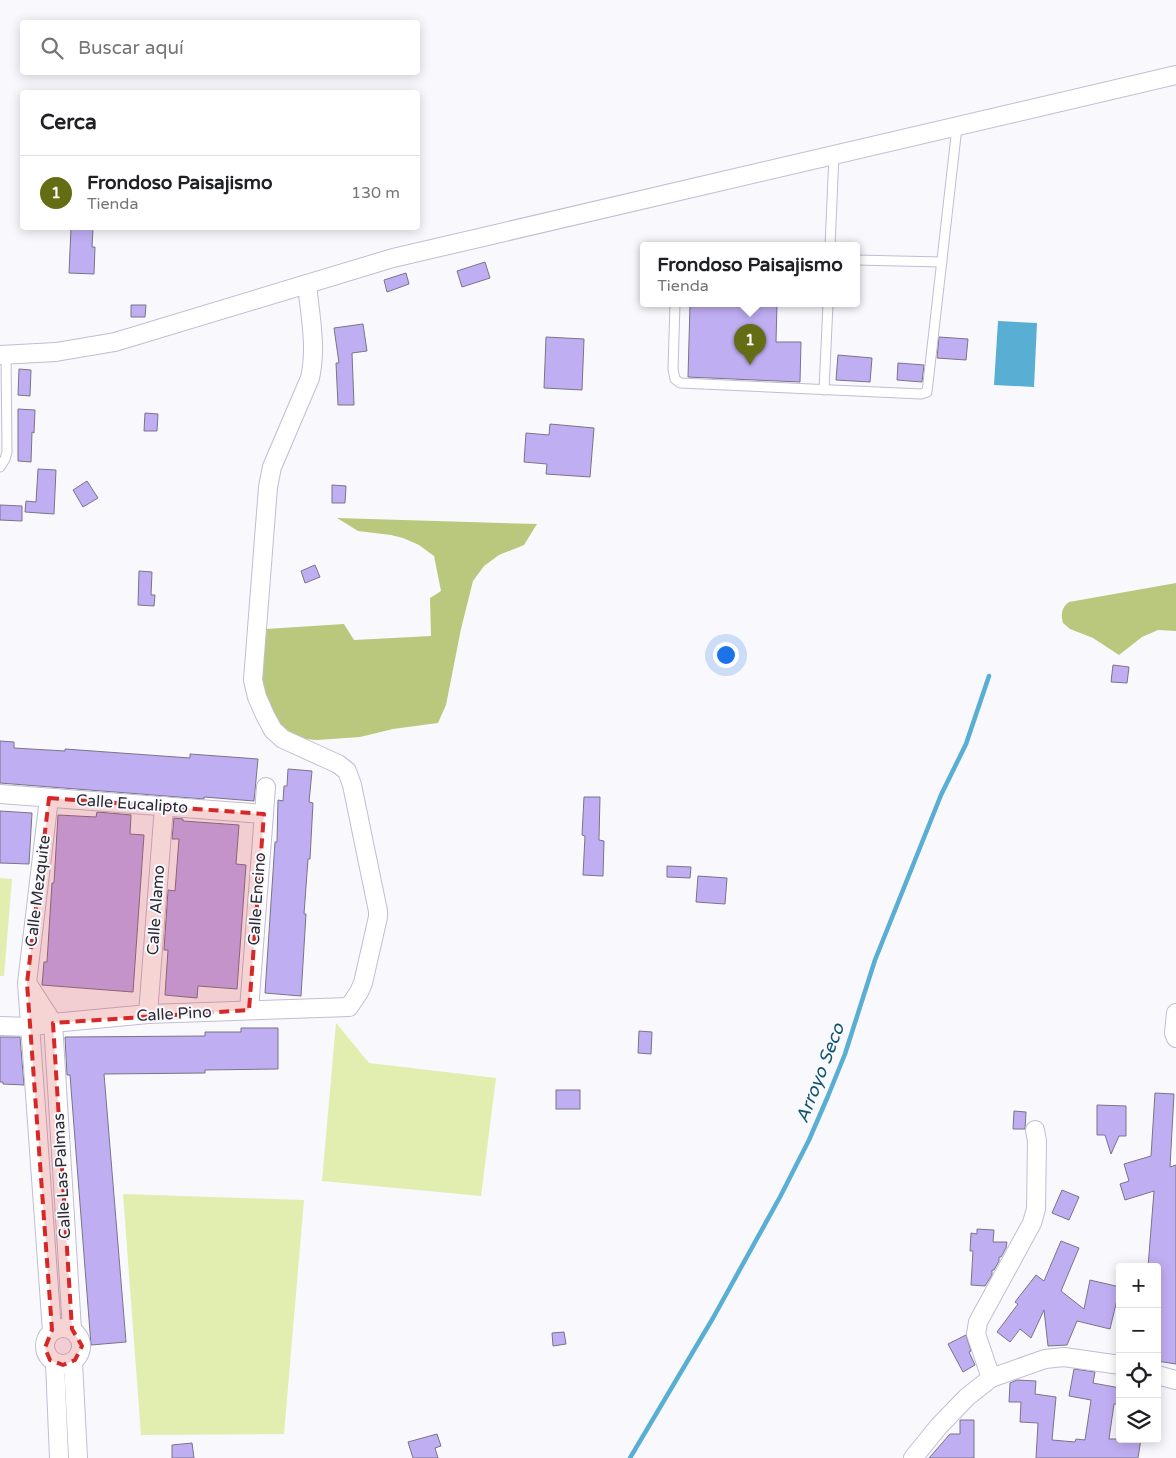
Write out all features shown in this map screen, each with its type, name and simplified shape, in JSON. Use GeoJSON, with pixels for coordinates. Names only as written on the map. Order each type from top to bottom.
{"type":"FeatureCollection","features":[{"type":"Feature","properties":{"kind":"street"},"geometry":{"type":"LineString","coordinates":[[3,355],[56,352],[115,342],[394,258],[1176,75]]}},
{"type":"Feature","properties":{"kind":"street","name":"Calle Pino"},"geometry":{"type":"LineString","coordinates":[[0,1026],[31,1027],[53,1023],[148,1014],[349,1007],[359,992],[378,911],[352,785],[347,771],[338,764],[283,739],[273,730],[264,716],[253,680],[269,480],[272,467],[310,378],[313,364],[314,352],[307,284]]}},
{"type":"Feature","properties":{"kind":"street","name":"Calle Encino"},"geometry":{"type":"LineString","coordinates":[[249,1010],[266,787]]}},
{"type":"Feature","properties":{"kind":"street","name":"Calle Eucalipto"},"geometry":{"type":"LineString","coordinates":[[0,794],[264,814]]}},
{"type":"Feature","properties":{"kind":"street","name":"Calle Mezquite"},"geometry":{"type":"LineString","coordinates":[[31,1027],[27,983],[49,798]]}},
{"type":"Feature","properties":{"kind":"street","name":"Calle Alamo"},"geometry":{"type":"LineString","coordinates":[[148,1014],[164,806]]}},
{"type":"Feature","properties":{"kind":"street"},"geometry":{"type":"LineString","coordinates":[[27,983],[53,1023]]}},
{"type":"Feature","properties":{"kind":"street"},"geometry":{"type":"LineString","coordinates":[[1176,1013],[1174,1033],[1176,1038]]}},
{"type":"Feature","properties":{"kind":"street","name":"Calle Las Palmas"},"geometry":{"type":"LineString","coordinates":[[53,1023],[72,1330]]}},
{"type":"Feature","properties":{"kind":"street","name":"Calle Las Palmas"},"geometry":{"type":"LineString","coordinates":[[31,1027],[52,1332]]}},
{"type":"Feature","properties":{"kind":"street"},"geometry":{"type":"LineString","coordinates":[[991,1378],[976,1334],[978,1322],[1032,1223],[1036,1209],[1037,1141],[1035,1130]]}},
{"type":"Feature","properties":{"kind":"street"},"geometry":{"type":"LineString","coordinates":[[62,1328],[72,1330],[78,1335],[82,1346],[79,1356],[73,1362],[62,1365],[55,1363],[49,1358],[45,1348],[46,1340],[52,1332],[62,1328]]}},
{"type":"Feature","properties":{"kind":"street"},"geometry":{"type":"LineString","coordinates":[[913,1458],[939,1426],[967,1397],[991,1378],[1045,1359],[1064,1357],[1116,1364]]}},
{"type":"Feature","properties":{"kind":"street"},"geometry":{"type":"LineString","coordinates":[[73,1362],[78,1458]]}},
{"type":"Feature","properties":{"kind":"street"},"geometry":{"type":"LineString","coordinates":[[55,1363],[60,1458]]}},
{"type":"Feature","properties":{"kind":"street"},"geometry":{"type":"LineString","coordinates":[[1161,1376],[1176,1380]]}},
{"type":"Feature","properties":{"kind":"lane"},"geometry":{"type":"LineString","coordinates":[[675,307],[673,369],[675,379],[680,383],[921,394],[927,392],[957,126]]}},
{"type":"Feature","properties":{"kind":"lane"},"geometry":{"type":"LineString","coordinates":[[830,242],[834,155]]}},
{"type":"Feature","properties":{"kind":"lane"},"geometry":{"type":"LineString","coordinates":[[860,260],[942,262]]}},
{"type":"Feature","properties":{"kind":"lane"},"geometry":{"type":"LineString","coordinates":[[824,390],[828,307]]}},
{"type":"Feature","properties":{"kind":"lane"},"geometry":{"type":"LineString","coordinates":[[0,467],[7,452],[3,355]]}},
{"type":"Feature","properties":{"kind":"highlighted area"},"geometry":{"type":"Polygon","coordinates":[[[49,798],[264,814],[249,1010],[53,1023],[72,1329],[82,1346],[75,1360],[63,1365],[50,1360],[45,1348],[52,1330],[27,983],[49,798]]]}},
{"type":"Feature","properties":{"kind":"green space"},"geometry":{"type":"Polygon","coordinates":[[[337,518],[537,524],[524,545],[499,555],[484,566],[473,581],[461,629],[446,705],[438,723],[393,729],[360,737],[304,739],[291,734],[279,724],[266,698],[261,664],[266,629],[344,624],[354,640],[431,636],[430,598],[441,591],[434,556],[419,545],[403,538],[358,531],[337,518]]]}},
{"type":"Feature","properties":{"kind":"green space"},"geometry":{"type":"Polygon","coordinates":[[[1176,583],[1176,631],[1158,630],[1142,637],[1119,655],[1093,638],[1070,629],[1063,623],[1062,611],[1069,602],[1176,583]]]}},
{"type":"Feature","properties":{"kind":"green space"},"geometry":{"type":"Polygon","coordinates":[[[0,878],[12,879],[4,976],[0,976],[0,878]]]}},
{"type":"Feature","properties":{"kind":"green space"},"geometry":{"type":"Polygon","coordinates":[[[336,1023],[369,1063],[496,1078],[481,1196],[322,1181],[336,1023]]]}},
{"type":"Feature","properties":{"kind":"green space"},"geometry":{"type":"Polygon","coordinates":[[[123,1194],[304,1200],[284,1434],[141,1435],[123,1194]]]}},
{"type":"Feature","properties":{"kind":"water"},"geometry":{"type":"Polygon","coordinates":[[[998,321],[1037,323],[1034,387],[994,385],[998,321]]]}},
{"type":"Feature","properties":{"kind":"building"},"geometry":{"type":"Polygon","coordinates":[[[71,230],[93,230],[92,247],[95,247],[94,274],[69,273],[71,230]]]}},
{"type":"Feature","properties":{"kind":"building"},"geometry":{"type":"Polygon","coordinates":[[[485,262],[490,278],[462,287],[457,271],[485,262]]]}},
{"type":"Feature","properties":{"kind":"building"},"geometry":{"type":"Polygon","coordinates":[[[406,273],[409,284],[387,292],[384,280],[406,273]]]}},
{"type":"Feature","properties":{"kind":"building"},"geometry":{"type":"Polygon","coordinates":[[[131,305],[146,305],[145,317],[131,317],[131,305]]]}},
{"type":"Feature","properties":{"kind":"building"},"geometry":{"type":"Polygon","coordinates":[[[690,307],[777,307],[776,342],[801,342],[800,382],[688,377],[690,307]]]}},
{"type":"Feature","properties":{"kind":"building"},"geometry":{"type":"Polygon","coordinates":[[[363,324],[367,351],[352,353],[354,405],[338,405],[336,363],[339,363],[334,328],[363,324]]]}},
{"type":"Feature","properties":{"kind":"building"},"geometry":{"type":"Polygon","coordinates":[[[546,337],[584,339],[582,390],[544,388],[546,337]]]}},
{"type":"Feature","properties":{"kind":"building"},"geometry":{"type":"Polygon","coordinates":[[[939,337],[968,339],[966,360],[937,358],[939,337]]]}},
{"type":"Feature","properties":{"kind":"building"},"geometry":{"type":"Polygon","coordinates":[[[838,355],[872,358],[870,382],[836,380],[838,355]]]}},
{"type":"Feature","properties":{"kind":"building"},"geometry":{"type":"Polygon","coordinates":[[[898,363],[924,365],[922,382],[897,380],[898,363]]]}},
{"type":"Feature","properties":{"kind":"building"},"geometry":{"type":"Polygon","coordinates":[[[19,369],[31,370],[30,396],[18,395],[19,369]]]}},
{"type":"Feature","properties":{"kind":"building"},"geometry":{"type":"Polygon","coordinates":[[[18,409],[35,410],[31,462],[18,461],[18,409]]]}},
{"type":"Feature","properties":{"kind":"building"},"geometry":{"type":"Polygon","coordinates":[[[145,413],[158,414],[157,431],[144,431],[145,413]]]}},
{"type":"Feature","properties":{"kind":"building"},"geometry":{"type":"Polygon","coordinates":[[[550,424],[594,428],[590,477],[546,474],[547,464],[524,462],[526,433],[549,435],[550,424]]]}},
{"type":"Feature","properties":{"kind":"building"},"geometry":{"type":"Polygon","coordinates":[[[38,469],[56,470],[54,514],[25,512],[26,501],[36,502],[38,469]]]}},
{"type":"Feature","properties":{"kind":"building"},"geometry":{"type":"Polygon","coordinates":[[[87,481],[98,498],[83,507],[73,490],[87,481]]]}},
{"type":"Feature","properties":{"kind":"building"},"geometry":{"type":"Polygon","coordinates":[[[332,485],[346,486],[345,503],[332,503],[332,485]]]}},
{"type":"Feature","properties":{"kind":"building"},"geometry":{"type":"Polygon","coordinates":[[[0,505],[22,506],[22,521],[0,520],[0,505]]]}},
{"type":"Feature","properties":{"kind":"building"},"geometry":{"type":"Polygon","coordinates":[[[315,565],[320,577],[305,583],[301,571],[315,565]]]}},
{"type":"Feature","properties":{"kind":"building"},"geometry":{"type":"Polygon","coordinates":[[[139,571],[152,572],[151,595],[155,595],[154,606],[138,605],[139,571]]]}},
{"type":"Feature","properties":{"kind":"building"},"geometry":{"type":"Polygon","coordinates":[[[1113,665],[1129,667],[1127,683],[1111,682],[1113,665]]]}},
{"type":"Feature","properties":{"kind":"building"},"geometry":{"type":"Polygon","coordinates":[[[0,741],[14,742],[14,748],[65,751],[65,749],[190,758],[190,754],[258,759],[254,801],[204,797],[204,799],[0,783],[0,741]]]}},
{"type":"Feature","properties":{"kind":"building"},"geometry":{"type":"Polygon","coordinates":[[[288,769],[312,771],[309,802],[313,803],[310,859],[308,859],[304,914],[306,914],[301,996],[265,993],[275,842],[277,842],[278,800],[283,801],[284,786],[287,786],[288,769]]]}},
{"type":"Feature","properties":{"kind":"building"},"geometry":{"type":"Polygon","coordinates":[[[584,797],[600,797],[599,840],[604,841],[603,876],[583,875],[585,836],[582,835],[584,797]]]}},
{"type":"Feature","properties":{"kind":"building"},"geometry":{"type":"Polygon","coordinates":[[[0,811],[32,813],[29,864],[0,863],[0,811]]]}},
{"type":"Feature","properties":{"kind":"building"},"geometry":{"type":"Polygon","coordinates":[[[97,812],[131,815],[130,834],[144,835],[133,992],[42,985],[44,962],[47,962],[58,815],[96,817],[97,812]]]}},
{"type":"Feature","properties":{"kind":"building"},"geometry":{"type":"Polygon","coordinates":[[[174,818],[183,819],[183,821],[239,825],[236,864],[246,865],[237,989],[198,986],[197,998],[165,995],[168,950],[164,950],[168,890],[175,891],[179,839],[172,839],[174,818]]]}},
{"type":"Feature","properties":{"kind":"building"},"geometry":{"type":"Polygon","coordinates":[[[667,866],[691,867],[690,878],[667,877],[667,866]]]}},
{"type":"Feature","properties":{"kind":"building"},"geometry":{"type":"Polygon","coordinates":[[[698,876],[727,878],[725,904],[696,902],[698,876]]]}},
{"type":"Feature","properties":{"kind":"building"},"geometry":{"type":"Polygon","coordinates":[[[241,1028],[278,1028],[278,1069],[205,1070],[205,1073],[104,1074],[126,1342],[91,1345],[70,1075],[67,1075],[65,1037],[205,1036],[205,1032],[241,1032],[241,1028]]]}},
{"type":"Feature","properties":{"kind":"building"},"geometry":{"type":"Polygon","coordinates":[[[639,1031],[652,1032],[651,1054],[638,1053],[639,1031]]]}},
{"type":"Feature","properties":{"kind":"building"},"geometry":{"type":"Polygon","coordinates":[[[0,1037],[20,1037],[24,1085],[3,1084],[3,1082],[0,1082],[0,1037]]]}},
{"type":"Feature","properties":{"kind":"building"},"geometry":{"type":"Polygon","coordinates":[[[556,1090],[580,1090],[580,1109],[556,1109],[556,1090]]]}},
{"type":"Feature","properties":{"kind":"building"},"geometry":{"type":"Polygon","coordinates":[[[1155,1093],[1174,1094],[1170,1167],[1176,1165],[1176,1364],[1161,1362],[1161,1263],[1148,1263],[1154,1191],[1125,1200],[1120,1184],[1129,1181],[1124,1164],[1151,1156],[1155,1093]]]}},
{"type":"Feature","properties":{"kind":"building"},"geometry":{"type":"Polygon","coordinates":[[[1097,1105],[1126,1106],[1126,1136],[1119,1136],[1111,1154],[1105,1135],[1097,1135],[1097,1105]]]}},
{"type":"Feature","properties":{"kind":"building"},"geometry":{"type":"Polygon","coordinates":[[[1014,1111],[1026,1112],[1025,1129],[1013,1129],[1014,1111]]]}},
{"type":"Feature","properties":{"kind":"building"},"geometry":{"type":"Polygon","coordinates":[[[1062,1190],[1079,1197],[1069,1220],[1052,1213],[1062,1190]]]}},
{"type":"Feature","properties":{"kind":"building"},"geometry":{"type":"Polygon","coordinates":[[[977,1229],[994,1230],[993,1242],[1007,1242],[1006,1248],[1001,1257],[999,1257],[999,1261],[994,1270],[992,1270],[992,1275],[985,1286],[971,1285],[973,1251],[970,1251],[971,1233],[977,1234],[977,1229]]]}},
{"type":"Feature","properties":{"kind":"building"},"geometry":{"type":"Polygon","coordinates":[[[1061,1241],[1079,1248],[1061,1291],[1084,1309],[1090,1280],[1116,1286],[1116,1304],[1110,1329],[1077,1321],[1067,1345],[1048,1346],[1044,1310],[1031,1338],[1020,1329],[1010,1342],[997,1332],[1018,1304],[1015,1302],[1036,1275],[1044,1281],[1061,1241]]]}},
{"type":"Feature","properties":{"kind":"building"},"geometry":{"type":"Polygon","coordinates":[[[564,1332],[566,1344],[553,1346],[552,1333],[564,1332]]]}},
{"type":"Feature","properties":{"kind":"building"},"geometry":{"type":"Polygon","coordinates":[[[966,1335],[971,1351],[969,1352],[975,1365],[963,1372],[948,1344],[966,1335]]]}},
{"type":"Feature","properties":{"kind":"building"},"geometry":{"type":"Polygon","coordinates":[[[1074,1369],[1095,1372],[1093,1383],[1116,1387],[1116,1404],[1114,1404],[1109,1439],[1116,1439],[1116,1443],[1140,1443],[1138,1458],[1036,1458],[1038,1423],[1020,1422],[1021,1402],[1009,1402],[1010,1383],[1017,1380],[1036,1381],[1035,1394],[1056,1397],[1052,1440],[1075,1442],[1076,1439],[1085,1440],[1091,1400],[1069,1396],[1074,1369]]]}},
{"type":"Feature","properties":{"kind":"building"},"geometry":{"type":"Polygon","coordinates":[[[960,1420],[974,1420],[974,1458],[929,1458],[950,1434],[960,1434],[960,1420]]]}},
{"type":"Feature","properties":{"kind":"building"},"geometry":{"type":"Polygon","coordinates":[[[437,1434],[441,1446],[435,1448],[438,1458],[413,1458],[408,1442],[437,1434]]]}},
{"type":"Feature","properties":{"kind":"building"},"geometry":{"type":"Polygon","coordinates":[[[192,1443],[194,1458],[172,1458],[172,1445],[192,1443]]]}},
{"type":"Feature","properties":{"kind":"waterway","name":"Arroyo Seco"},"geometry":{"type":"LineString","coordinates":[[630,1458],[713,1318],[780,1197],[809,1140],[845,1054],[875,960],[941,795],[966,744],[989,676]]}},
{"type":"Feature","properties":{"kind":"place","name":"Frondoso Paisajismo"},"geometry":{"type":"Point","coordinates":[750,365]}}]}
